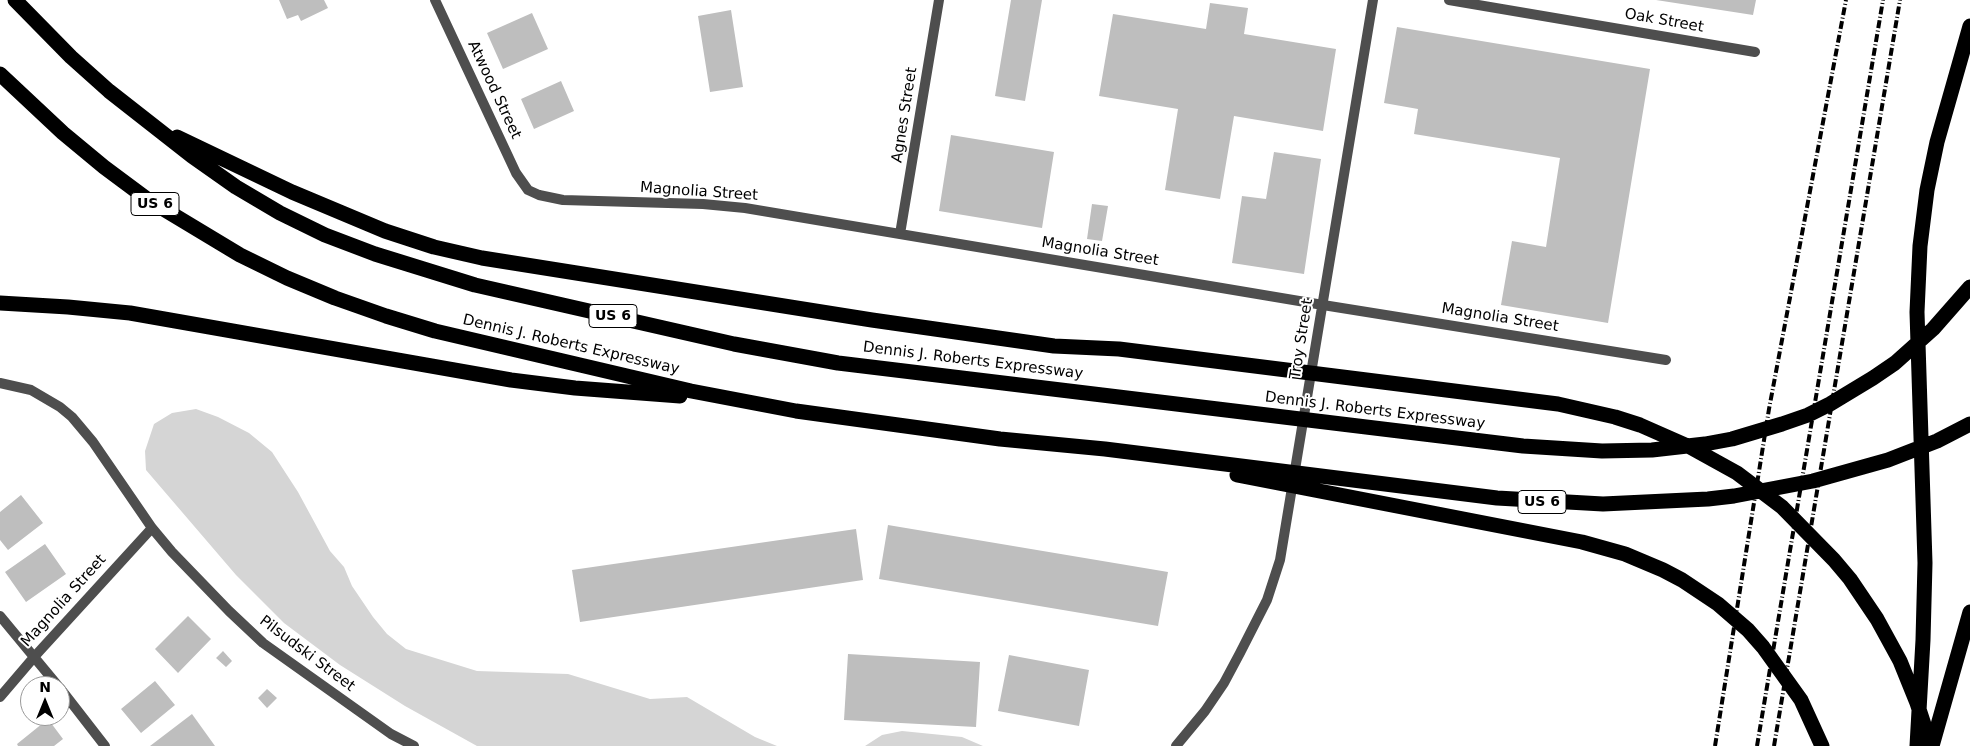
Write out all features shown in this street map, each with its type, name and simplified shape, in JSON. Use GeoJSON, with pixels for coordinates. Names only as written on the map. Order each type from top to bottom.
{"type":"FeatureCollection","features":[{"type":"Feature","properties":{"kind":"highway","name":"Dennis J. Roberts Expressway"},"geometry":{"type":"LineString","coordinates":[[15,0],[90,74],[151,124],[236,188],[280,213],[325,235],[375,254],[475,285],[785,354],[899,371],[1523,446],[1593,451],[1652,450],[1732,439],[1808,415],[1873,378],[1895,363],[1933,329],[1970,287]]}},
{"type":"Feature","properties":{"kind":"highway"},"geometry":{"type":"LineString","coordinates":[[20,0],[34,19]]}},
{"type":"Feature","properties":{"kind":"highway"},"geometry":{"type":"LineString","coordinates":[[1917,746],[1925,563],[1917,312],[1919,254],[1923,218],[1936,150],[1970,26]]}},
{"type":"Feature","properties":{"kind":"highway","name":"Dennis J. Roberts Expressway"},"geometry":{"type":"LineString","coordinates":[[0,74],[63,134],[147,199],[232,250],[287,278],[386,316],[435,331],[744,402],[849,420],[1000,439],[1105,449],[1497,498],[1550,502],[1628,504],[1734,496],[1813,481],[1888,460],[1970,424]]}},
{"type":"Feature","properties":{"kind":"highway"},"geometry":{"type":"LineString","coordinates":[[151,124],[336,212],[434,247],[534,267],[872,320],[1054,346],[1119,349],[1558,404],[1632,422],[1690,447],[1737,474],[1782,507],[1818,542],[1850,579],[1877,619],[1900,661],[1917,703],[1931,746]]}},
{"type":"Feature","properties":{"kind":"highway"},"geometry":{"type":"LineString","coordinates":[[0,303],[87,308],[165,318],[511,380],[574,388],[744,402]]}},
{"type":"Feature","properties":{"kind":"highway"},"geometry":{"type":"LineString","coordinates":[[1105,449],[1582,542],[1632,556],[1682,580],[1700,591],[1733,617],[1778,665],[1801,700],[1822,746]]}},
{"type":"Feature","properties":{"kind":"highway"},"geometry":{"type":"LineString","coordinates":[[1931,746],[1970,612]]}},
{"type":"Feature","properties":{"kind":"street","name":"Atwood Street"},"geometry":{"type":"LineString","coordinates":[[435,0],[516,173],[528,190]]}},
{"type":"Feature","properties":{"kind":"street","name":"Agnes Street"},"geometry":{"type":"LineString","coordinates":[[900,234],[939,0]]}},
{"type":"Feature","properties":{"kind":"street","name":"Troy Street"},"geometry":{"type":"LineString","coordinates":[[1176,746],[1200,718],[1224,683],[1254,629],[1274,581],[1284,543],[1373,0]]}},
{"type":"Feature","properties":{"kind":"street","name":"Oak Street"},"geometry":{"type":"LineString","coordinates":[[1450,0],[1755,52]]}},
{"type":"Feature","properties":{"kind":"street","name":"Magnolia Street"},"geometry":{"type":"LineString","coordinates":[[528,190],[539,195],[563,200],[724,205],[1322,305],[1666,360]]}},
{"type":"Feature","properties":{"kind":"street","name":"Pilsudski Street"},"geometry":{"type":"LineString","coordinates":[[0,382],[31,390],[60,407],[72,417],[93,442],[152,528],[196,578],[263,644],[391,734],[414,746]]}},
{"type":"Feature","properties":{"kind":"street","name":"Magnolia Street"},"geometry":{"type":"LineString","coordinates":[[0,697],[152,528]]}},
{"type":"Feature","properties":{"kind":"street"},"geometry":{"type":"LineString","coordinates":[[0,616],[50,676]]}},
{"type":"Feature","properties":{"kind":"street"},"geometry":{"type":"LineString","coordinates":[[70,701],[105,746]]}},
{"type":"Feature","properties":{"kind":"shaded area"},"geometry":{"type":"Polygon","coordinates":[[[196,409],[218,417],[249,433],[272,452],[298,492],[330,551],[344,567],[352,586],[373,617],[387,634],[406,649],[477,671],[568,674],[650,699],[687,697],[755,737],[777,746],[477,746],[405,706],[340,665],[284,623],[236,575],[146,470],[145,451],[154,424],[172,413],[196,409]]]}},
{"type":"Feature","properties":{"kind":"shaded area"},"geometry":{"type":"Polygon","coordinates":[[[902,731],[962,737],[983,746],[865,746],[882,735],[902,731]]]}},
{"type":"Feature","properties":{"kind":"building"},"geometry":{"type":"Polygon","coordinates":[[[279,0],[324,0],[328,8],[301,21],[298,15],[287,19],[279,0]]]}},
{"type":"Feature","properties":{"kind":"building"},"geometry":{"type":"Polygon","coordinates":[[[1011,0],[1042,0],[1025,101],[995,96],[1011,0]]]}},
{"type":"Feature","properties":{"kind":"building"},"geometry":{"type":"Polygon","coordinates":[[[1656,0],[1756,0],[1753,15],[1656,0]]]}},
{"type":"Feature","properties":{"kind":"building"},"geometry":{"type":"Polygon","coordinates":[[[1210,3],[1248,8],[1244,34],[1336,49],[1323,131],[1234,116],[1220,199],[1165,190],[1178,109],[1099,96],[1113,14],[1206,29],[1210,3]]]}},
{"type":"Feature","properties":{"kind":"building"},"geometry":{"type":"Polygon","coordinates":[[[731,10],[743,87],[710,92],[698,16],[731,10]]]}},
{"type":"Feature","properties":{"kind":"building"},"geometry":{"type":"Polygon","coordinates":[[[532,13],[548,49],[503,69],[487,33],[532,13]]]}},
{"type":"Feature","properties":{"kind":"building"},"geometry":{"type":"Polygon","coordinates":[[[1397,27],[1650,69],[1608,323],[1501,305],[1512,241],[1546,247],[1560,158],[1414,134],[1418,109],[1384,103],[1397,27]]]}},
{"type":"Feature","properties":{"kind":"building"},"geometry":{"type":"Polygon","coordinates":[[[561,81],[574,111],[534,129],[521,99],[561,81]]]}},
{"type":"Feature","properties":{"kind":"building"},"geometry":{"type":"Polygon","coordinates":[[[951,135],[1054,152],[1042,228],[939,211],[951,135]]]}},
{"type":"Feature","properties":{"kind":"building"},"geometry":{"type":"Polygon","coordinates":[[[1274,152],[1321,159],[1304,274],[1232,263],[1242,196],[1266,199],[1274,152]]]}},
{"type":"Feature","properties":{"kind":"building"},"geometry":{"type":"Polygon","coordinates":[[[1092,204],[1108,206],[1102,241],[1087,239],[1092,204]]]}},
{"type":"Feature","properties":{"kind":"building"},"geometry":{"type":"Polygon","coordinates":[[[21,495],[43,523],[8,550],[0,540],[0,512],[21,495]]]}},
{"type":"Feature","properties":{"kind":"building"},"geometry":{"type":"Polygon","coordinates":[[[888,525],[1168,572],[1158,626],[879,579],[888,525]]]}},
{"type":"Feature","properties":{"kind":"building"},"geometry":{"type":"Polygon","coordinates":[[[856,529],[863,580],[580,622],[572,570],[856,529]]]}},
{"type":"Feature","properties":{"kind":"building"},"geometry":{"type":"Polygon","coordinates":[[[45,544],[66,574],[26,602],[5,572],[45,544]]]}},
{"type":"Feature","properties":{"kind":"building"},"geometry":{"type":"Polygon","coordinates":[[[188,616],[211,639],[178,673],[155,649],[188,616]]]}},
{"type":"Feature","properties":{"kind":"building"},"geometry":{"type":"Polygon","coordinates":[[[223,651],[232,661],[226,667],[216,658],[223,651]]]}},
{"type":"Feature","properties":{"kind":"building"},"geometry":{"type":"Polygon","coordinates":[[[848,654],[980,662],[976,727],[844,720],[848,654]]]}},
{"type":"Feature","properties":{"kind":"building"},"geometry":{"type":"Polygon","coordinates":[[[1009,655],[1089,670],[1079,726],[998,711],[1009,655]]]}},
{"type":"Feature","properties":{"kind":"building"},"geometry":{"type":"Polygon","coordinates":[[[155,681],[175,705],[141,733],[121,709],[155,681]]]}},
{"type":"Feature","properties":{"kind":"building"},"geometry":{"type":"Polygon","coordinates":[[[267,689],[277,698],[267,708],[258,698],[267,689]]]}},
{"type":"Feature","properties":{"kind":"building"},"geometry":{"type":"Polygon","coordinates":[[[192,714],[215,746],[150,746],[192,714]]]}},
{"type":"Feature","properties":{"kind":"building"},"geometry":{"type":"Polygon","coordinates":[[[39,726],[53,726],[63,739],[54,746],[18,746],[17,744],[39,726]]]}},
{"type":"Feature","properties":{"kind":"railway"},"geometry":{"type":"LineString","coordinates":[[1715,746],[1769,409],[1846,0]]}},
{"type":"Feature","properties":{"kind":"railway"},"geometry":{"type":"LineString","coordinates":[[1757,746],[1883,0]]}},
{"type":"Feature","properties":{"kind":"railway"},"geometry":{"type":"LineString","coordinates":[[1774,746],[1900,0]]}}]}
